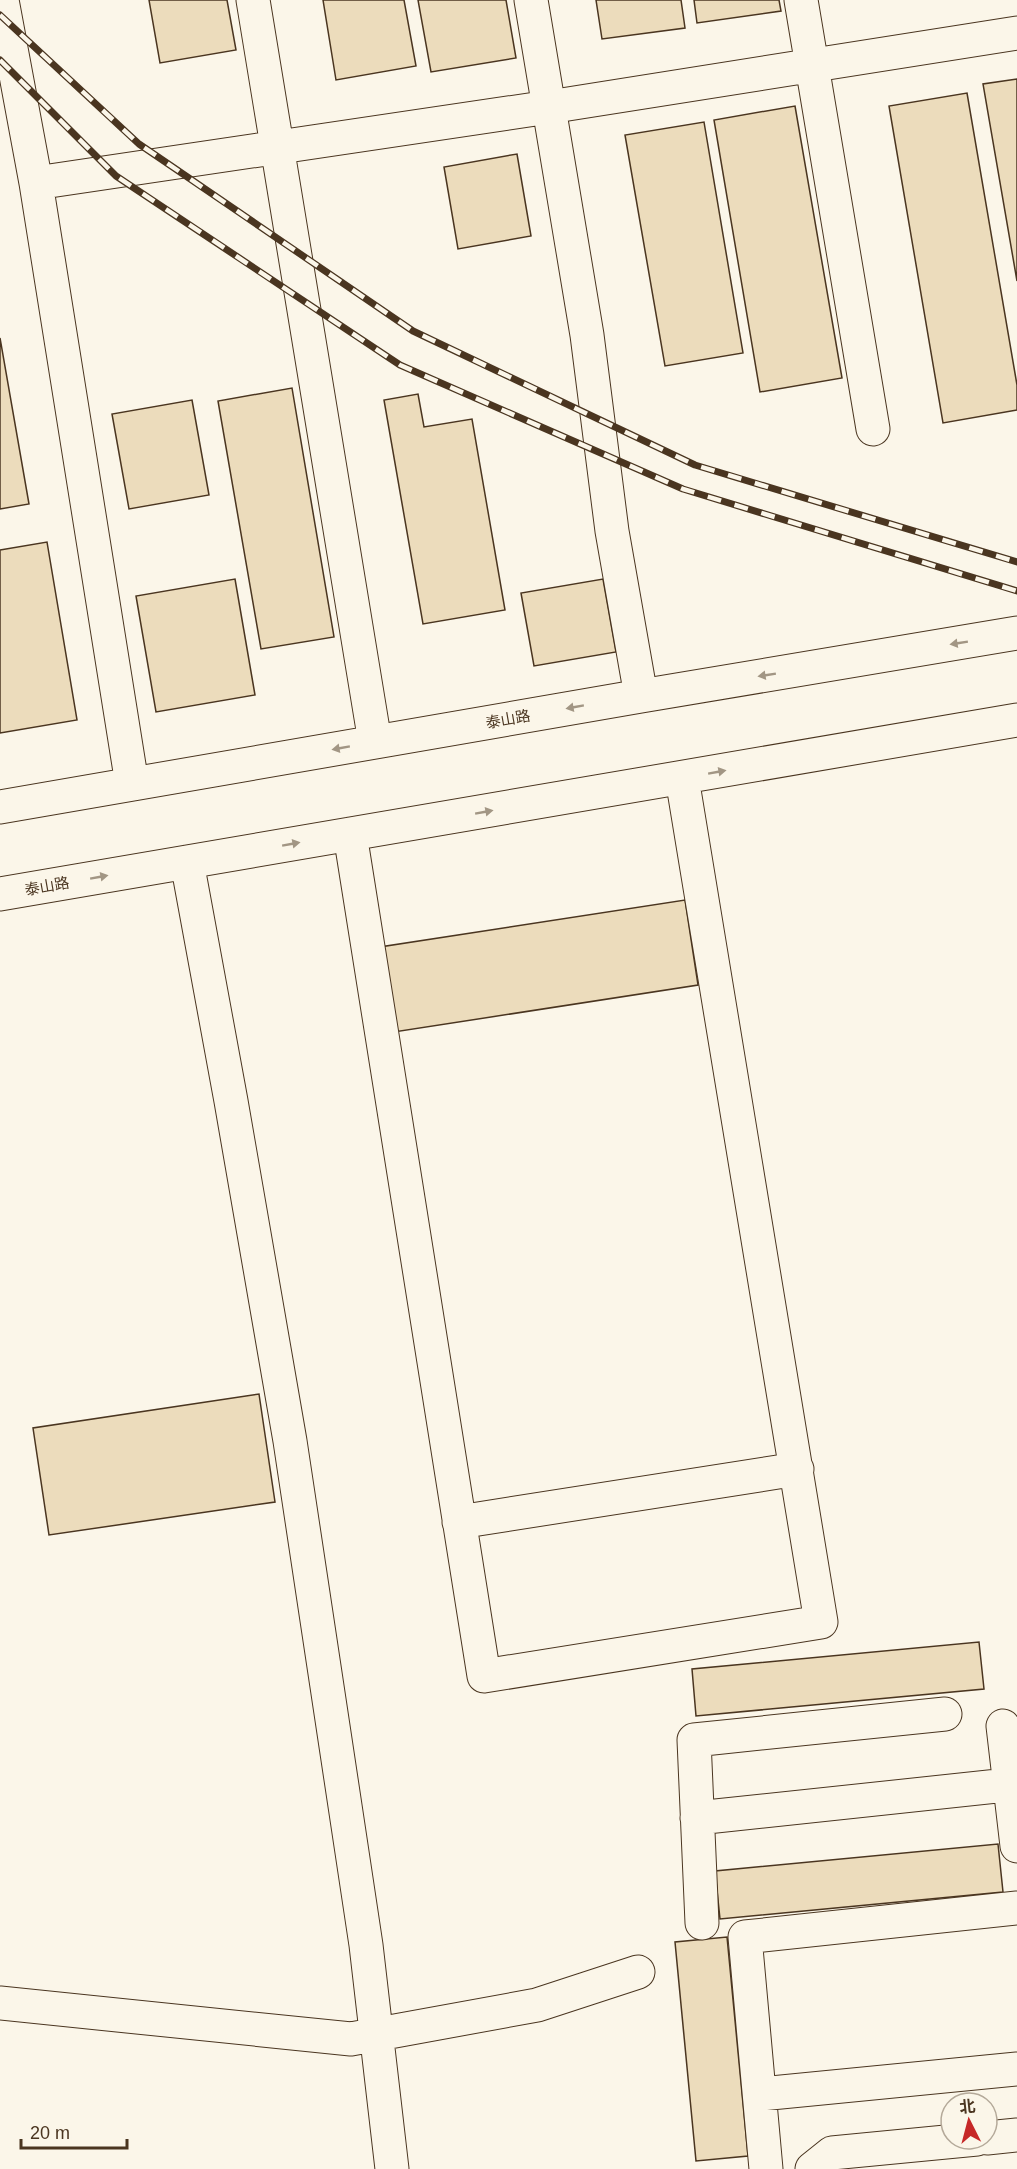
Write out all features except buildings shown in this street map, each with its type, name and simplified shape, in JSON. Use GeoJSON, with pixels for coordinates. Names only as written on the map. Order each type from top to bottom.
{"type":"FeatureCollection","features":[{"type":"Feature","properties":{"kind":"street"},"geometry":{"type":"LineString","coordinates":[[2,0],[36,183],[132,784]]}},
{"type":"Feature","properties":{"kind":"street"},"geometry":{"type":"LineString","coordinates":[[253,0],[375,742]]}},
{"type":"Feature","properties":{"kind":"street"},"geometry":{"type":"LineString","coordinates":[[531,0],[587,335],[612,531],[641,696]]}},
{"type":"Feature","properties":{"kind":"street"},"geometry":{"type":"LineString","coordinates":[[801,0],[873,429]]}},
{"type":"Feature","properties":{"kind":"street"},"geometry":{"type":"LineString","coordinates":[[36,183],[549,107],[1017,33]]}},
{"type":"Feature","properties":{"kind":"street","name":"泰山路"},"geometry":{"type":"LineString","coordinates":[[0,807],[1017,633]]}},
{"type":"Feature","properties":{"kind":"street","name":"泰山路"},"geometry":{"type":"LineString","coordinates":[[0,894],[1017,720]]}},
{"type":"Feature","properties":{"kind":"street"},"geometry":{"type":"LineString","coordinates":[[350,834],[484,1676],[821,1622],[682,778]]}},
{"type":"Feature","properties":{"kind":"street"},"geometry":{"type":"LineString","coordinates":[[186,862],[231,1101],[290,1441],[365,1933],[392,2169]]}},
{"type":"Feature","properties":{"kind":"street"},"geometry":{"type":"LineString","coordinates":[[459,1522],[797,1469]]}},
{"type":"Feature","properties":{"kind":"street"},"geometry":{"type":"LineString","coordinates":[[702,1923],[694,1740],[945,1714]]}},
{"type":"Feature","properties":{"kind":"street"},"geometry":{"type":"LineString","coordinates":[[1003,1726],[1014,1784],[1017,1846]]}},
{"type":"Feature","properties":{"kind":"street"},"geometry":{"type":"LineString","coordinates":[[697,1818],[1014,1784]]}},
{"type":"Feature","properties":{"kind":"street"},"geometry":{"type":"LineString","coordinates":[[766,2169],[745,1937],[1017,1908]]}},
{"type":"Feature","properties":{"kind":"street"},"geometry":{"type":"LineString","coordinates":[[0,2002],[351,2039],[537,2005],[638,1972]]}},
{"type":"Feature","properties":{"kind":"street"},"geometry":{"type":"LineString","coordinates":[[760,2094],[1017,2069]]}},
{"type":"Feature","properties":{"kind":"street"},"geometry":{"type":"LineString","coordinates":[[999,2137],[1017,2135]]}},
{"type":"Feature","properties":{"kind":"street"},"geometry":{"type":"LineString","coordinates":[[812,2169],[832,2153],[939,2143]]}},
{"type":"Feature","properties":{"kind":"railway"},"geometry":{"type":"LineString","coordinates":[[0,15],[139,144],[413,331],[695,465],[1017,562]]}},
{"type":"Feature","properties":{"kind":"railway"},"geometry":{"type":"LineString","coordinates":[[0,60],[116,176],[400,365],[683,489],[1017,591]]}}]}
